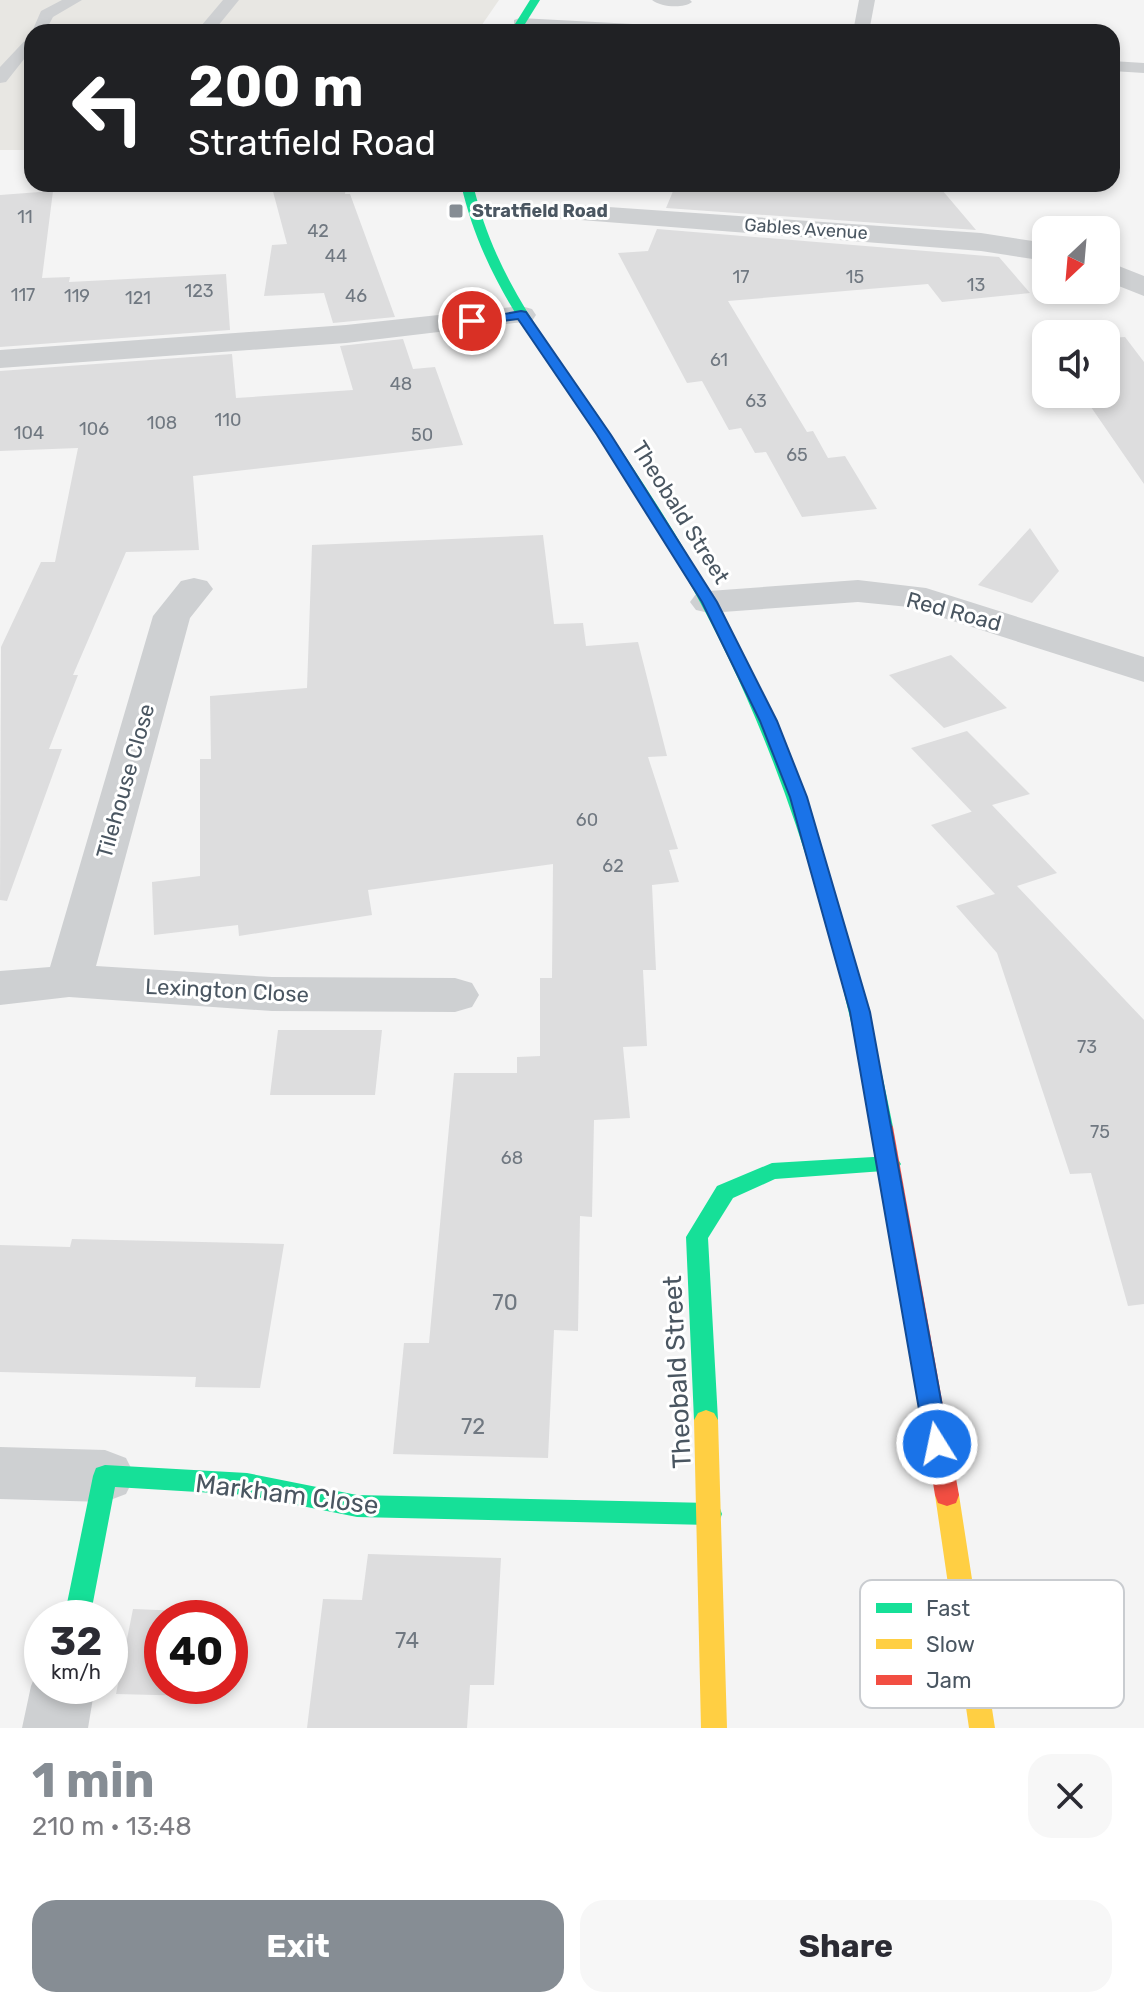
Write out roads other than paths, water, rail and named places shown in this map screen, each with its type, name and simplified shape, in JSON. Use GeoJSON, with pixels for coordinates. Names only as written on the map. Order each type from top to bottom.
{"type":"FeatureCollection","features":[{"type":"Feature","properties":{"kind":"street"},"geometry":{"type":"LineString","coordinates":[[525,24],[535,0]]}},
{"type":"Feature","properties":{"kind":"street","name":"Theobald Street"},"geometry":{"type":"LineString","coordinates":[[467,192],[468,203],[482,244],[521,315],[604,435],[709,602],[768,721],[798,797],[860,1012],[890,1164],[958,1580]]}},
{"type":"Feature","properties":{"kind":"street","name":"Gables Avenue"},"geometry":{"type":"LineString","coordinates":[[565,212],[981,242],[1032,250]]}},
{"type":"Feature","properties":{"kind":"street"},"geometry":{"type":"LineString","coordinates":[[1120,276],[1144,287]]}},
{"type":"Feature","properties":{"kind":"street"},"geometry":{"type":"LineString","coordinates":[[0,359],[346,334],[521,315]]}},
{"type":"Feature","properties":{"kind":"street","name":"Tilehouse Close"},"geometry":{"type":"LineString","coordinates":[[69,981],[172,616],[194,589]]}},
{"type":"Feature","properties":{"kind":"street","name":"Red Road"},"geometry":{"type":"LineString","coordinates":[[709,602],[858,591],[913,596],[1144,670]]}},
{"type":"Feature","properties":{"kind":"street","name":"Lexington Close"},"geometry":{"type":"LineString","coordinates":[[0,988],[69,981],[272,994],[455,995]]}},
{"type":"Feature","properties":{"kind":"street","name":"Theobald Street"},"geometry":{"type":"LineString","coordinates":[[714,1728],[710,1514],[697,1237],[725,1192],[772,1171],[890,1164]]}},
{"type":"Feature","properties":{"kind":"street"},"geometry":{"type":"LineString","coordinates":[[0,1473],[105,1476],[81,1600]]}},
{"type":"Feature","properties":{"kind":"street","name":"Markham Close"},"geometry":{"type":"LineString","coordinates":[[105,1476],[247,1484],[357,1506],[710,1514]]}},
{"type":"Feature","properties":{"kind":"street"},"geometry":{"type":"LineString","coordinates":[[55,1728],[60,1704]]}},
{"type":"Feature","properties":{"kind":"street","name":"Theobald Street"},"geometry":{"type":"LineString","coordinates":[[979,1708],[982,1728]]}},
{"type":"Feature","properties":{"kind":"lane"},"geometry":{"type":"LineString","coordinates":[[41,24],[47,14],[74,0]]}},
{"type":"Feature","properties":{"kind":"lane"},"geometry":{"type":"LineString","coordinates":[[211,24],[231,0]]}},
{"type":"Feature","properties":{"kind":"lane"},"geometry":{"type":"LineString","coordinates":[[660,0],[684,2]]}},
{"type":"Feature","properties":{"kind":"lane"},"geometry":{"type":"LineString","coordinates":[[862,24],[867,0]]}},
{"type":"Feature","properties":{"kind":"lane"},"geometry":{"type":"LineString","coordinates":[[0,78],[24,49]]}},
{"type":"Feature","properties":{"kind":"lane"},"geometry":{"type":"LineString","coordinates":[[1120,66],[1144,68]]}},
{"type":"Feature","properties":{"kind":"place","name":"Stratfield Road"},"geometry":{"type":"Point","coordinates":[456,211]}}]}
